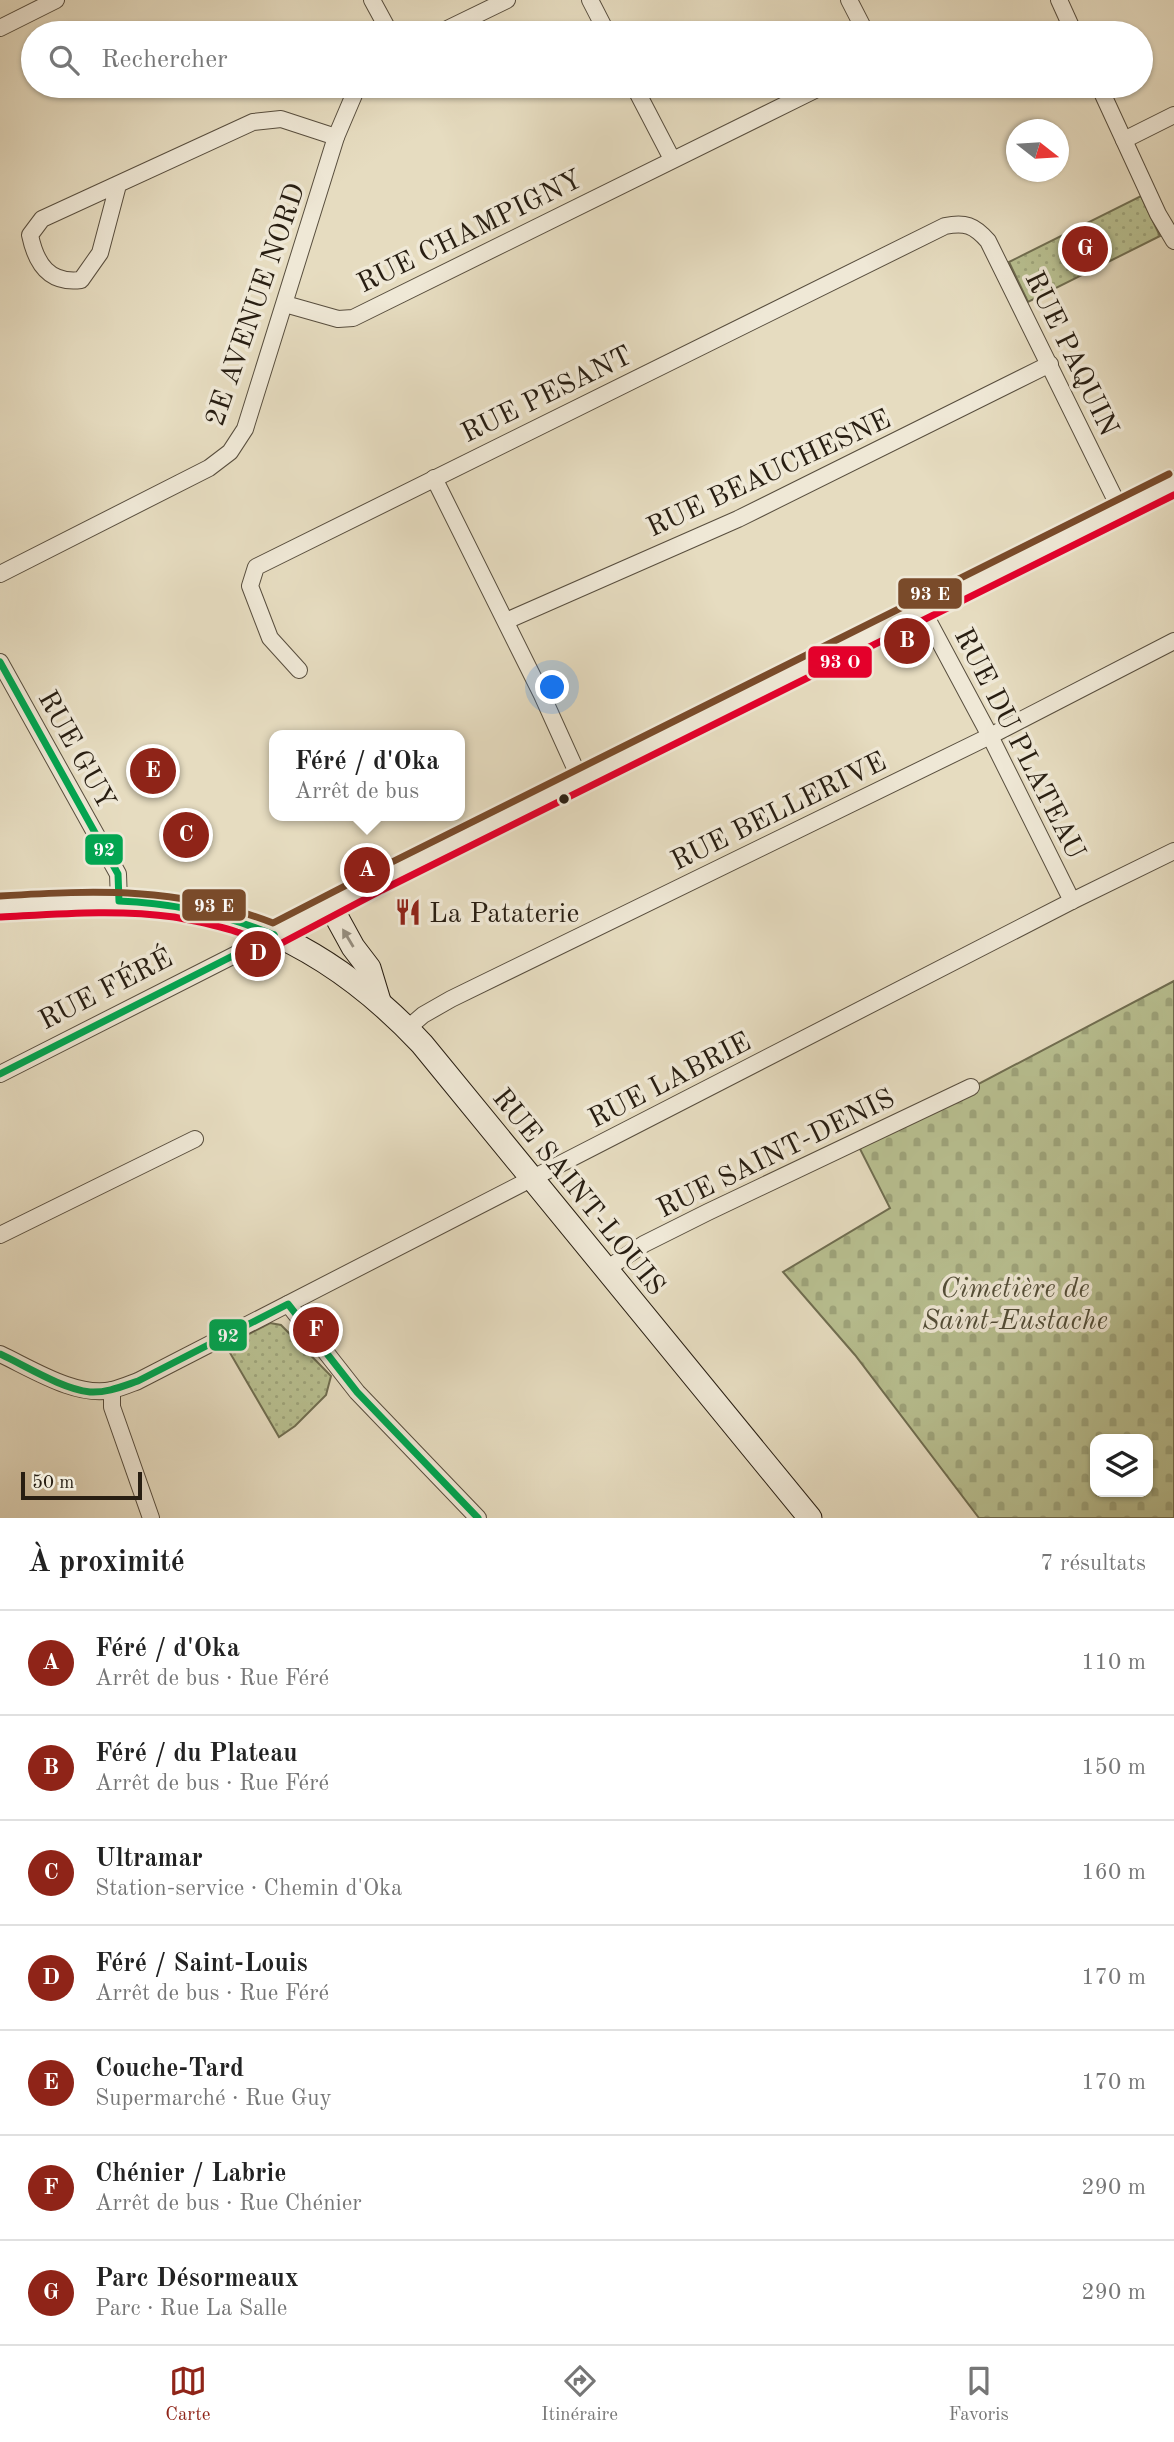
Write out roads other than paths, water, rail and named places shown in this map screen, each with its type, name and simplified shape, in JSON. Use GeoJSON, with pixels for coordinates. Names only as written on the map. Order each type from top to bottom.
{"type":"FeatureCollection","features":[{"type":"Feature","properties":{"kind":"main road","name":"RUE FÉRÉ"},"geometry":{"type":"LineString","coordinates":[[274,935],[1174,483]]}},
{"type":"Feature","properties":{"kind":"main road","name":"RUE SAINT-LOUIS"},"geometry":{"type":"LineString","coordinates":[[0,908],[119,901],[159,903],[201,910],[234,918],[274,935],[342,971],[408,1028],[810,1518]]}},
{"type":"Feature","properties":{"kind":"main road"},"geometry":{"type":"LineString","coordinates":[[330,905],[353,947],[369,968],[379,1001]]}},
{"type":"Feature","properties":{"kind":"street"},"geometry":{"type":"LineString","coordinates":[[0,28],[57,0]]}},
{"type":"Feature","properties":{"kind":"street"},"geometry":{"type":"LineString","coordinates":[[372,0],[383,21]]}},
{"type":"Feature","properties":{"kind":"street"},"geometry":{"type":"LineString","coordinates":[[464,21],[507,0]]}},
{"type":"Feature","properties":{"kind":"street"},"geometry":{"type":"LineString","coordinates":[[590,0],[601,21]]}},
{"type":"Feature","properties":{"kind":"street"},"geometry":{"type":"LineString","coordinates":[[849,0],[860,21]]}},
{"type":"Feature","properties":{"kind":"street"},"geometry":{"type":"LineString","coordinates":[[1059,0],[1069,21]]}},
{"type":"Feature","properties":{"kind":"street","name":"2E AVENUE NORD"},"geometry":{"type":"LineString","coordinates":[[0,574],[209,468],[230,452],[245,429],[336,137],[353,98]]}},
{"type":"Feature","properties":{"kind":"street"},"geometry":{"type":"LineString","coordinates":[[640,98],[672,159]]}},
{"type":"Feature","properties":{"kind":"street","name":"RUE CHAMPIGNY"},"geometry":{"type":"LineString","coordinates":[[285,304],[338,319],[353,318],[798,98]]}},
{"type":"Feature","properties":{"kind":"street"},"geometry":{"type":"LineString","coordinates":[[1105,98],[1158,214],[1174,241]]}},
{"type":"Feature","properties":{"kind":"street"},"geometry":{"type":"LineString","coordinates":[[1124,139],[1174,115]]}},
{"type":"Feature","properties":{"kind":"street"},"geometry":{"type":"LineString","coordinates":[[118,185],[100,253],[81,279],[65,282],[50,274],[34,254],[30,235],[43,219],[254,122],[281,119],[336,137]]}},
{"type":"Feature","properties":{"kind":"street","name":"RUE PESANT"},"geometry":{"type":"LineString","coordinates":[[299,670],[270,638],[250,586],[256,567],[945,226],[961,223],[969,226]]}},
{"type":"Feature","properties":{"kind":"street","name":"RUE PAQUIN"},"geometry":{"type":"LineString","coordinates":[[969,226],[976,228],[988,241],[1121,511]]}},
{"type":"Feature","properties":{"kind":"street","name":"RUE BEAUCHESNE"},"geometry":{"type":"LineString","coordinates":[[506,621],[738,519],[1050,364]]}},
{"type":"Feature","properties":{"kind":"street"},"geometry":{"type":"LineString","coordinates":[[434,478],[574,761],[580,779]]}},
{"type":"Feature","properties":{"kind":"street","name":"RUE DU PLATEAU"},"geometry":{"type":"LineString","coordinates":[[922,609],[1072,901]]}},
{"type":"Feature","properties":{"kind":"street","name":"RUE BELLERIVE"},"geometry":{"type":"LineString","coordinates":[[408,1028],[423,1015],[451,999],[989,736],[1174,641]]}},
{"type":"Feature","properties":{"kind":"street","name":"RUE GUY"},"geometry":{"type":"LineString","coordinates":[[0,662],[118,874],[119,901]]}},
{"type":"Feature","properties":{"kind":"street","name":"RUE LABRIE"},"geometry":{"type":"LineString","coordinates":[[0,1354],[73,1388],[92,1392],[112,1390],[138,1381],[1174,851]]}},
{"type":"Feature","properties":{"kind":"street","name":"RUE FÉRÉ"},"geometry":{"type":"LineString","coordinates":[[0,1074],[274,935]]}},
{"type":"Feature","properties":{"kind":"street","name":"RUE SAINT-DENIS"},"geometry":{"type":"LineString","coordinates":[[605,1270],[644,1244],[971,1087]]}},
{"type":"Feature","properties":{"kind":"street"},"geometry":{"type":"LineString","coordinates":[[0,1235],[195,1139]]}},
{"type":"Feature","properties":{"kind":"street"},"geometry":{"type":"LineString","coordinates":[[288,1304],[357,1392],[478,1518]]}},
{"type":"Feature","properties":{"kind":"street"},"geometry":{"type":"LineString","coordinates":[[112,1390],[112,1407],[151,1518]]}},
{"type":"Feature","properties":{"kind":"place","name":"Parc Désormeaux"},"geometry":{"type":"Point","coordinates":[1085,249]}},
{"type":"Feature","properties":{"kind":"place","name":"Féré / du Plateau"},"geometry":{"type":"Point","coordinates":[907,641]}},
{"type":"Feature","properties":{"kind":"place","name":"Couche-Tard"},"geometry":{"type":"Point","coordinates":[153,771]}},
{"type":"Feature","properties":{"kind":"place","name":"Ultramar"},"geometry":{"type":"Point","coordinates":[186,835]}},
{"type":"Feature","properties":{"kind":"place","name":"Féré / d'Oka"},"geometry":{"type":"Point","coordinates":[367,870]}},
{"type":"Feature","properties":{"kind":"place","name":"La Pataterie"},"geometry":{"type":"Point","coordinates":[408,912]}},
{"type":"Feature","properties":{"kind":"place","name":"Féré / Saint-Louis"},"geometry":{"type":"Point","coordinates":[258,954]}},
{"type":"Feature","properties":{"kind":"place","name":"Chénier / Labrie"},"geometry":{"type":"Point","coordinates":[316,1330]}},
{"type":"Feature","properties":{"kind":"park label","name":"Cimetière de Saint-Eustache"},"geometry":{"type":"Point","coordinates":[1015,1303]}}]}
